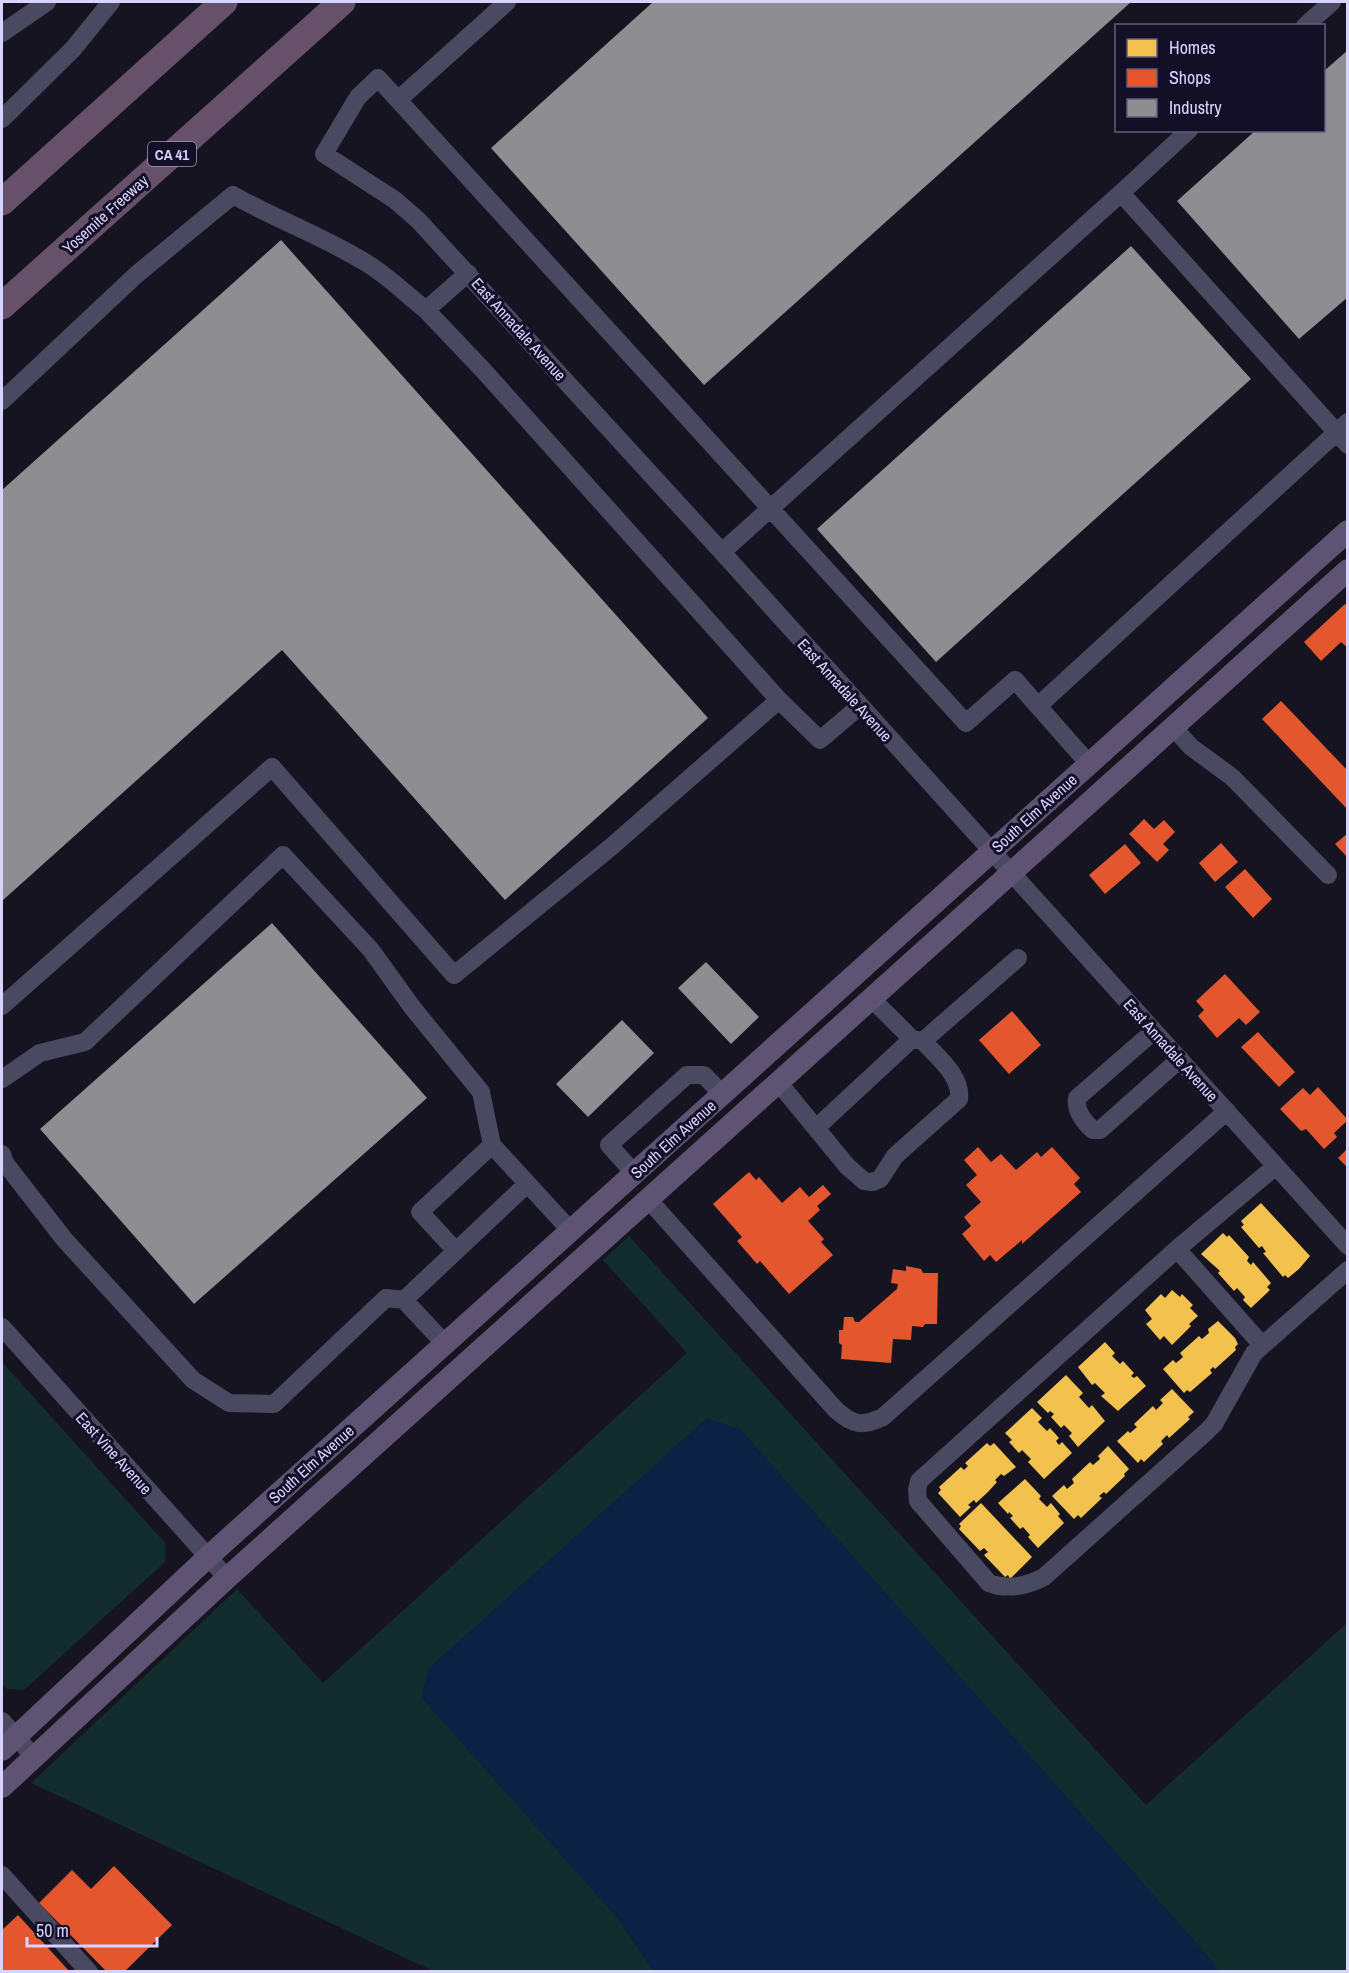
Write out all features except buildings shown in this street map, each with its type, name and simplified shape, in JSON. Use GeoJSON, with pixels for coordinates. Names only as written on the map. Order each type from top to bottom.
{"type":"FeatureCollection","features":[{"type":"Feature","properties":{"kind":"highway"},"geometry":{"type":"LineString","coordinates":[[2,202],[224,2]]}},
{"type":"Feature","properties":{"kind":"highway","name":"Yosemite Freeway"},"geometry":{"type":"LineString","coordinates":[[2,306],[342,2]]}},
{"type":"Feature","properties":{"kind":"main road","name":"South Elm Avenue"},"geometry":{"type":"LineString","coordinates":[[6,1736],[571,1231],[1347,531]]}},
{"type":"Feature","properties":{"kind":"main road","name":"South Elm Avenue"},"geometry":{"type":"LineString","coordinates":[[2,1787],[227,1578],[1347,570]]}},
{"type":"Feature","properties":{"kind":"street"},"geometry":{"type":"LineString","coordinates":[[2,33],[47,2]]}},
{"type":"Feature","properties":{"kind":"street"},"geometry":{"type":"LineString","coordinates":[[2,119],[73,49],[111,2]]}},
{"type":"Feature","properties":{"kind":"street"},"geometry":{"type":"LineString","coordinates":[[507,2],[398,100],[966,723],[1015,680],[1089,764]]}},
{"type":"Feature","properties":{"kind":"street"},"geometry":{"type":"LineString","coordinates":[[1307,24],[1332,2]]}},
{"type":"Feature","properties":{"kind":"street","name":"East Annadale Avenue"},"geometry":{"type":"LineString","coordinates":[[398,100],[378,78],[358,97],[324,154],[395,200],[418,220],[468,273],[1347,1246]]}},
{"type":"Feature","properties":{"kind":"street"},"geometry":{"type":"LineString","coordinates":[[722,552],[1187,132]]}},
{"type":"Feature","properties":{"kind":"street"},"geometry":{"type":"LineString","coordinates":[[1038,706],[1344,433],[1121,193]]}},
{"type":"Feature","properties":{"kind":"street"},"geometry":{"type":"LineString","coordinates":[[2,401],[136,275],[233,195],[320,237],[369,265],[426,310],[483,370],[779,700],[820,740],[860,706]]}},
{"type":"Feature","properties":{"kind":"street"},"geometry":{"type":"LineString","coordinates":[[426,310],[468,273]]}},
{"type":"Feature","properties":{"kind":"street"},"geometry":{"type":"LineString","coordinates":[[2,1006],[272,767],[453,975],[611,847],[779,700]]}},
{"type":"Feature","properties":{"kind":"street"},"geometry":{"type":"LineString","coordinates":[[1173,727],[1191,747],[1232,777],[1328,875]]}},
{"type":"Feature","properties":{"kind":"street"},"geometry":{"type":"LineString","coordinates":[[2,1079],[40,1053],[85,1042],[282,855],[371,950],[412,1007],[481,1092],[492,1145],[571,1231]]}},
{"type":"Feature","properties":{"kind":"street"},"geometry":{"type":"LineString","coordinates":[[816,1128],[917,1040],[1018,958]]}},
{"type":"Feature","properties":{"kind":"street"},"geometry":{"type":"LineString","coordinates":[[778,1082],[848,1166],[864,1181],[873,1182],[880,1179],[895,1156],[959,1099],[960,1090],[958,1083],[917,1040],[871,998]]}},
{"type":"Feature","properties":{"kind":"street"},"geometry":{"type":"LineString","coordinates":[[1154,1031],[1077,1098],[1076,1105],[1083,1120],[1093,1130],[1100,1130],[1180,1059]]}},
{"type":"Feature","properties":{"kind":"street"},"geometry":{"type":"LineString","coordinates":[[634,1173],[609,1145],[617,1137],[687,1075],[704,1075],[722,1094]]}},
{"type":"Feature","properties":{"kind":"street"},"geometry":{"type":"LineString","coordinates":[[648,1199],[836,1410],[848,1421],[860,1424],[883,1417],[1227,1111]]}},
{"type":"Feature","properties":{"kind":"street"},"geometry":{"type":"LineString","coordinates":[[456,1251],[420,1212],[492,1145]]}},
{"type":"Feature","properties":{"kind":"street"},"geometry":{"type":"LineString","coordinates":[[2,1154],[5,1164],[72,1248],[194,1380],[230,1403],[274,1404],[386,1298],[404,1300],[445,1344]]}},
{"type":"Feature","properties":{"kind":"street"},"geometry":{"type":"LineString","coordinates":[[1276,1166],[1177,1249],[919,1481],[918,1501],[989,1583],[1001,1587],[1012,1586],[1032,1583],[1044,1577],[1214,1424],[1254,1353],[1347,1270]]}},
{"type":"Feature","properties":{"kind":"street"},"geometry":{"type":"LineString","coordinates":[[404,1300],[527,1184]]}},
{"type":"Feature","properties":{"kind":"street"},"geometry":{"type":"LineString","coordinates":[[1177,1249],[1262,1345]]}},
{"type":"Feature","properties":{"kind":"street","name":"East Vine Avenue"},"geometry":{"type":"LineString","coordinates":[[2,1327],[227,1578]]}},
{"type":"Feature","properties":{"kind":"street"},"geometry":{"type":"LineString","coordinates":[[6,1736],[34,1757]]}},
{"type":"Feature","properties":{"kind":"street"},"geometry":{"type":"LineString","coordinates":[[2,1877],[89,1971]]}},
{"type":"Feature","properties":{"kind":"green space"},"geometry":{"type":"Polygon","coordinates":[[[629,1236],[1146,1805],[1347,1623],[1347,1971],[433,1971],[31,1783],[237,1589],[323,1683],[687,1353],[603,1260],[629,1236]]]}},
{"type":"Feature","properties":{"kind":"green space"},"geometry":{"type":"Polygon","coordinates":[[[2,1362],[165,1543],[165,1562],[24,1690],[7,1689],[2,1683],[2,1362]]]}},
{"type":"Feature","properties":{"kind":"water"},"geometry":{"type":"Polygon","coordinates":[[[707,1418],[740,1429],[1216,1965],[1218,1971],[653,1971],[618,1919],[421,1697],[429,1668],[707,1418]]]}}]}
